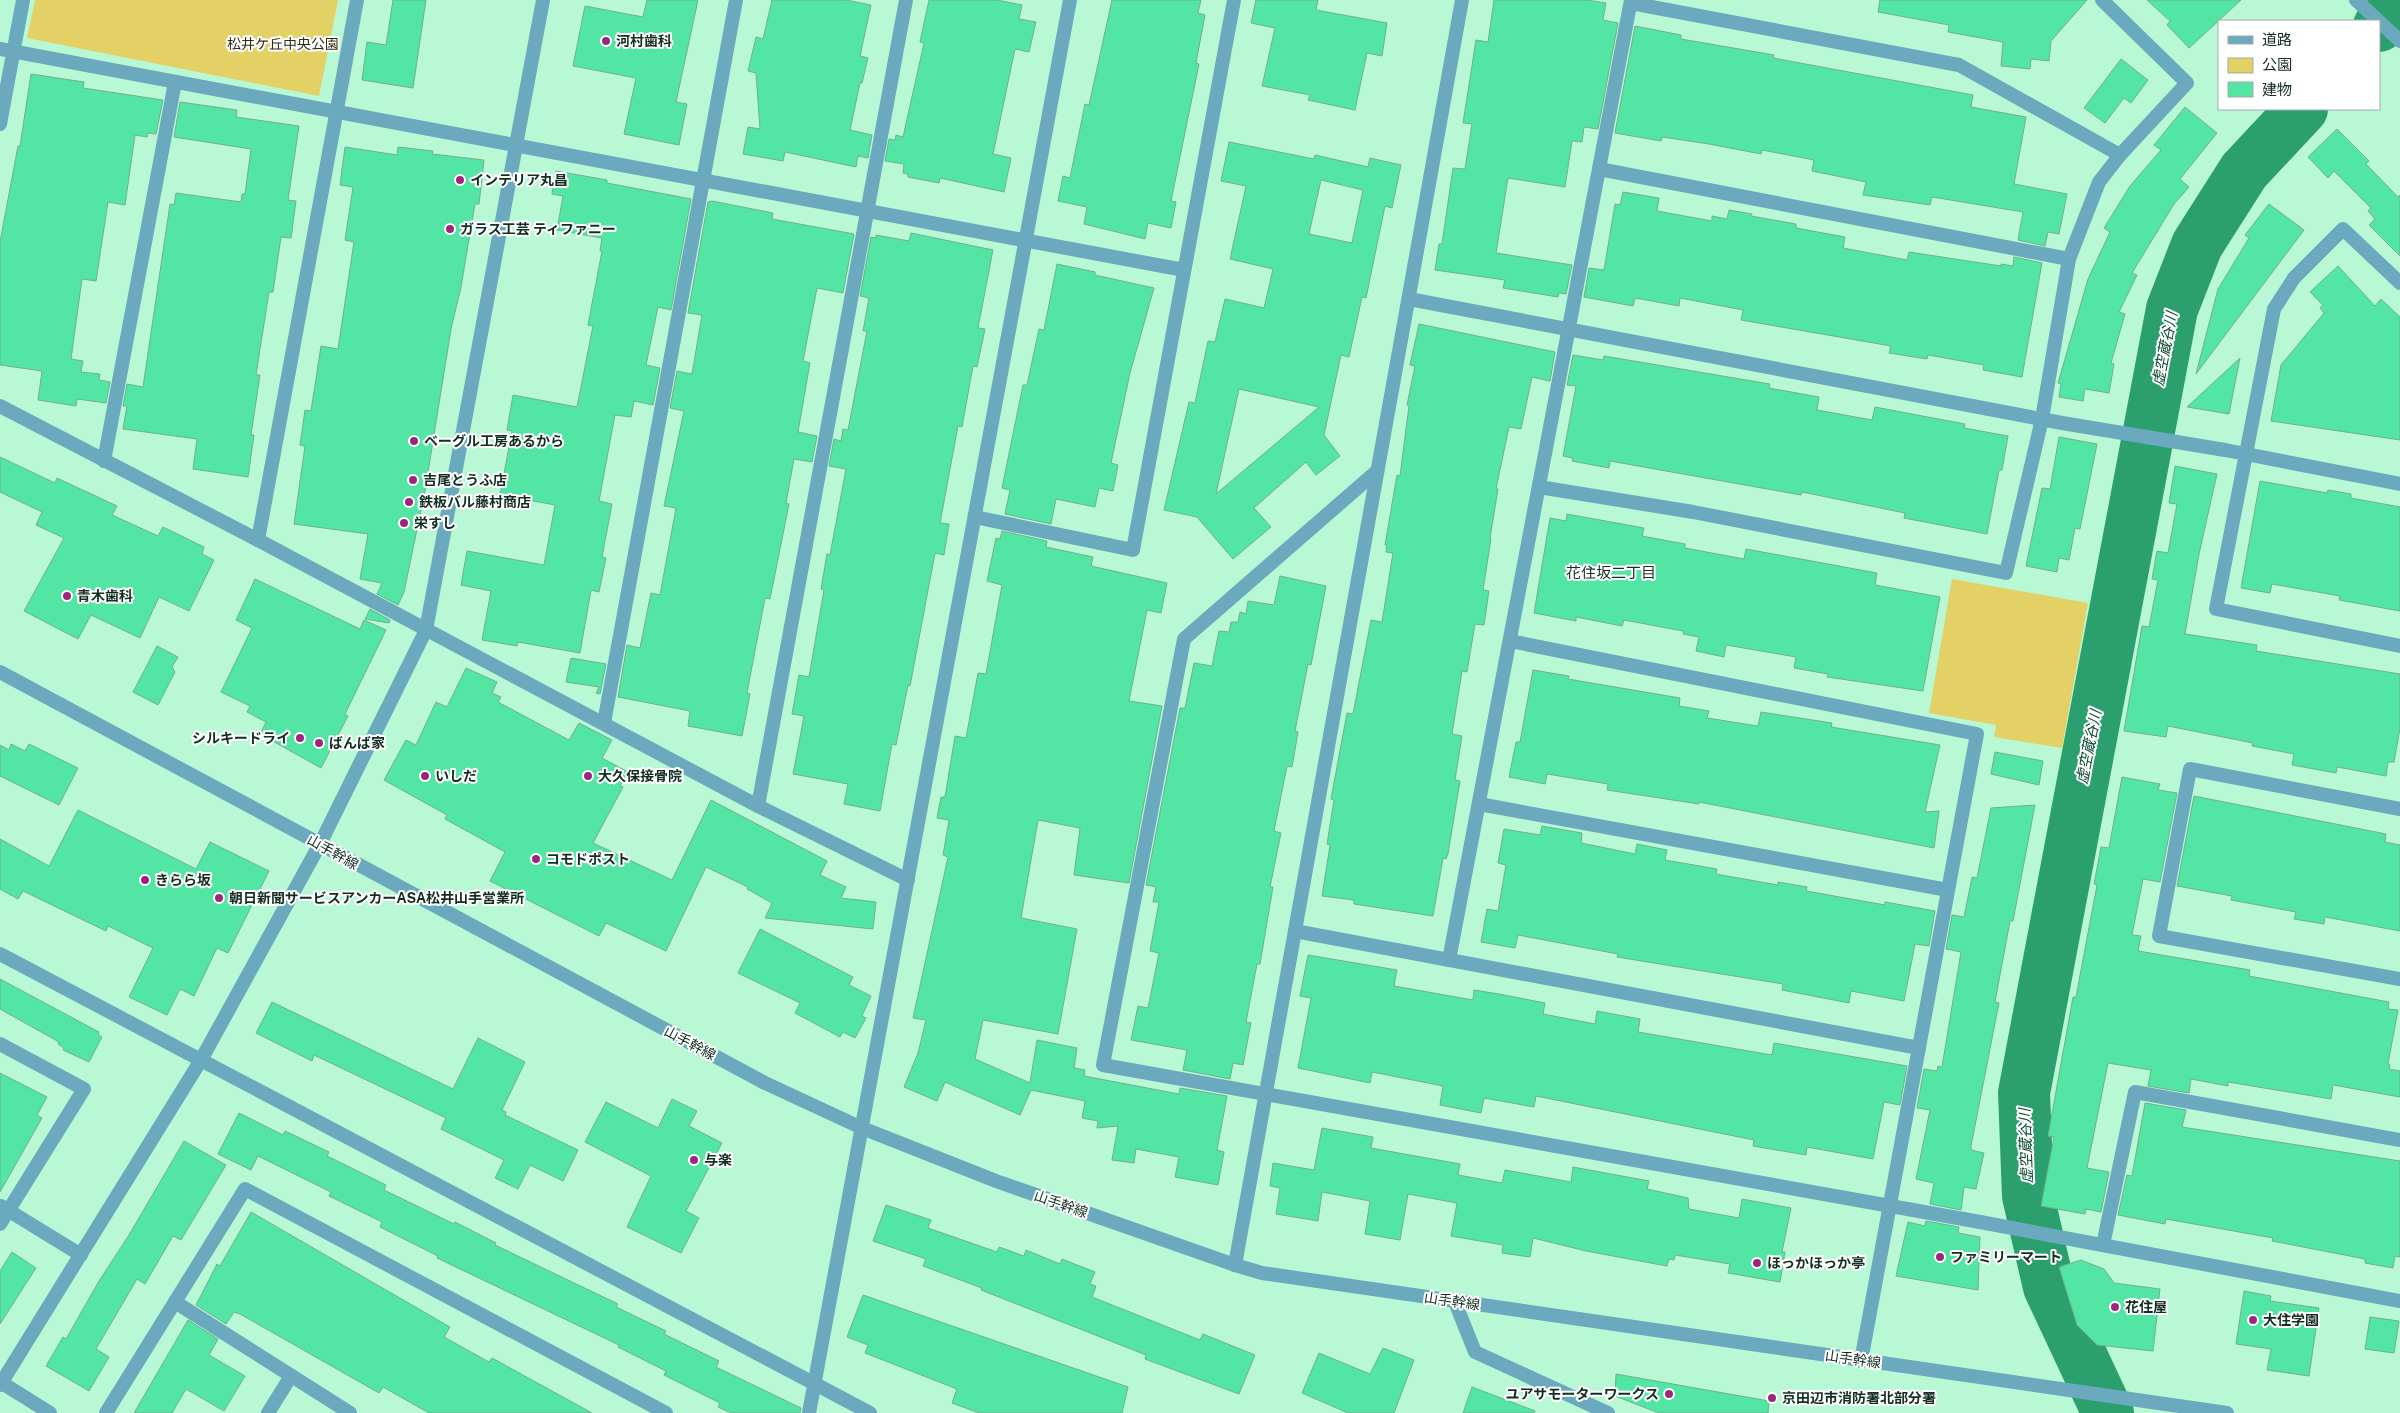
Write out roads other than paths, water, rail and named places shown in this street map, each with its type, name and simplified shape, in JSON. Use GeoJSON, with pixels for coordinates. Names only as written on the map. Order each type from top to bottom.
{"type":"FeatureCollection","features":[{"type":"Feature","properties":{"kind":"street"},"geometry":{"type":"LineString","coordinates":[[0,124],[7,51],[23,0]]}},
{"type":"Feature","properties":{"kind":"street"},"geometry":{"type":"LineString","coordinates":[[258,540],[358,0]]}},
{"type":"Feature","properties":{"kind":"street"},"geometry":{"type":"LineString","coordinates":[[50,1413],[1,1384],[202,1060],[320,844],[426,630],[543,0]]}},
{"type":"Feature","properties":{"kind":"street"},"geometry":{"type":"LineString","coordinates":[[604,723],[736,0]]}},
{"type":"Feature","properties":{"kind":"street"},"geometry":{"type":"LineString","coordinates":[[758,806],[906,0]]}},
{"type":"Feature","properties":{"kind":"street"},"geometry":{"type":"LineString","coordinates":[[809,1413],[1070,0]]}},
{"type":"Feature","properties":{"kind":"street"},"geometry":{"type":"LineString","coordinates":[[975,517],[1133,550],[1234,0]]}},
{"type":"Feature","properties":{"kind":"street"},"geometry":{"type":"LineString","coordinates":[[1235,1265],[1462,0]]}},
{"type":"Feature","properties":{"kind":"street"},"geometry":{"type":"LineString","coordinates":[[1539,487],[1693,512],[2006,573],[2042,419],[2069,259],[2099,182],[2120,155],[2187,83],[2102,0]]}},
{"type":"Feature","properties":{"kind":"street"},"geometry":{"type":"LineString","coordinates":[[2356,0],[2377,20]]}},
{"type":"Feature","properties":{"kind":"street"},"geometry":{"type":"LineString","coordinates":[[1449,960],[1631,2],[1959,65],[2120,155]]}},
{"type":"Feature","properties":{"kind":"street"},"geometry":{"type":"LineString","coordinates":[[2380,22],[2400,41]]}},
{"type":"Feature","properties":{"kind":"street"},"geometry":{"type":"LineString","coordinates":[[7,51],[1184,270]]}},
{"type":"Feature","properties":{"kind":"street"},"geometry":{"type":"LineString","coordinates":[[104,461],[175,82]]}},
{"type":"Feature","properties":{"kind":"street"},"geometry":{"type":"LineString","coordinates":[[1599,169],[2069,259]]}},
{"type":"Feature","properties":{"kind":"street"},"geometry":{"type":"LineString","coordinates":[[2400,283],[2343,229],[2294,278],[2274,309],[2216,609],[2400,646]]}},
{"type":"Feature","properties":{"kind":"street"},"geometry":{"type":"LineString","coordinates":[[1409,299],[2062,423],[2225,450],[2400,484]]}},
{"type":"Feature","properties":{"kind":"street"},"geometry":{"type":"LineString","coordinates":[[0,406],[258,540],[758,806],[908,880]]}},
{"type":"Feature","properties":{"kind":"street"},"geometry":{"type":"LineString","coordinates":[[1377,471],[1184,639],[1103,1065],[1980,1222],[2400,1301]]}},
{"type":"Feature","properties":{"kind":"street"},"geometry":{"type":"LineString","coordinates":[[1510,641],[1977,734],[1861,1361]]}},
{"type":"Feature","properties":{"kind":"street","name":"山手幹線"},"geometry":{"type":"LineString","coordinates":[[0,672],[765,1083],[862,1128],[996,1181],[1235,1265],[1262,1273],[1455,1302],[2227,1413]]}},
{"type":"Feature","properties":{"kind":"street"},"geometry":{"type":"LineString","coordinates":[[2400,809],[2190,769],[2159,936],[2400,979]]}},
{"type":"Feature","properties":{"kind":"street"},"geometry":{"type":"LineString","coordinates":[[1479,804],[1948,890]]}},
{"type":"Feature","properties":{"kind":"street"},"geometry":{"type":"LineString","coordinates":[[1295,931],[1919,1048]]}},
{"type":"Feature","properties":{"kind":"street"},"geometry":{"type":"LineString","coordinates":[[0,954],[870,1413]]}},
{"type":"Feature","properties":{"kind":"street"},"geometry":{"type":"LineString","coordinates":[[0,1044],[84,1089],[4,1208],[0,1224]]}},
{"type":"Feature","properties":{"kind":"street"},"geometry":{"type":"LineString","coordinates":[[2103,1245],[2135,1092],[2400,1140]]}},
{"type":"Feature","properties":{"kind":"street"},"geometry":{"type":"LineString","coordinates":[[106,1413],[246,1189],[666,1413]]}},
{"type":"Feature","properties":{"kind":"street"},"geometry":{"type":"LineString","coordinates":[[4,1208],[81,1255]]}},
{"type":"Feature","properties":{"kind":"street"},"geometry":{"type":"LineString","coordinates":[[175,1302],[350,1413]]}},
{"type":"Feature","properties":{"kind":"street"},"geometry":{"type":"LineString","coordinates":[[1455,1302],[1475,1352],[1608,1413]]}},
{"type":"Feature","properties":{"kind":"street"},"geometry":{"type":"LineString","coordinates":[[268,1413],[291,1376]]}},
{"type":"Feature","properties":{"kind":"waterway","name":"虚空蔵谷川"},"geometry":{"type":"LineString","coordinates":[[2380,25],[2400,4]]}},
{"type":"Feature","properties":{"kind":"waterway","name":"虚空蔵谷川"},"geometry":{"type":"LineString","coordinates":[[2108,1413],[2049,1287],[2028,1196],[2024,1093],[2172,309],[2197,245],[2244,171],[2301,110]]}},
{"type":"Feature","properties":{"kind":"place","name":"河村歯科"},"geometry":{"type":"Point","coordinates":[606,41]}},
{"type":"Feature","properties":{"kind":"place","name":"インテリア丸昌"},"geometry":{"type":"Point","coordinates":[460,180]}},
{"type":"Feature","properties":{"kind":"place","name":"ガラス工芸 ティファニー"},"geometry":{"type":"Point","coordinates":[450,229]}},
{"type":"Feature","properties":{"kind":"place","name":"ベーグル工房あるから"},"geometry":{"type":"Point","coordinates":[414,441]}},
{"type":"Feature","properties":{"kind":"place","name":"吉尾とうふ店"},"geometry":{"type":"Point","coordinates":[413,480]}},
{"type":"Feature","properties":{"kind":"place","name":"鉄板バル藤村商店"},"geometry":{"type":"Point","coordinates":[409,502]}},
{"type":"Feature","properties":{"kind":"place","name":"栄すし"},"geometry":{"type":"Point","coordinates":[404,523]}},
{"type":"Feature","properties":{"kind":"place","name":"青木歯科"},"geometry":{"type":"Point","coordinates":[67,596]}},
{"type":"Feature","properties":{"kind":"place","name":"シルキードライ"},"geometry":{"type":"Point","coordinates":[300,738]}},
{"type":"Feature","properties":{"kind":"place","name":"ばんば家"},"geometry":{"type":"Point","coordinates":[319,743]}},
{"type":"Feature","properties":{"kind":"place","name":"いしだ"},"geometry":{"type":"Point","coordinates":[425,776]}},
{"type":"Feature","properties":{"kind":"place","name":"大久保接骨院"},"geometry":{"type":"Point","coordinates":[588,776]}},
{"type":"Feature","properties":{"kind":"place","name":"コモドポスト"},"geometry":{"type":"Point","coordinates":[536,859]}},
{"type":"Feature","properties":{"kind":"place","name":"きらら坂"},"geometry":{"type":"Point","coordinates":[145,880]}},
{"type":"Feature","properties":{"kind":"place","name":"朝日新聞サービスアンカーASA松井山手営業所"},"geometry":{"type":"Point","coordinates":[219,898]}},
{"type":"Feature","properties":{"kind":"place","name":"与楽"},"geometry":{"type":"Point","coordinates":[694,1160]}},
{"type":"Feature","properties":{"kind":"place","name":"ファミリーマート"},"geometry":{"type":"Point","coordinates":[1940,1257]}},
{"type":"Feature","properties":{"kind":"place","name":"ほっかほっか亭"},"geometry":{"type":"Point","coordinates":[1757,1263]}},
{"type":"Feature","properties":{"kind":"place","name":"花住屋"},"geometry":{"type":"Point","coordinates":[2115,1307]}},
{"type":"Feature","properties":{"kind":"place","name":"大住学園"},"geometry":{"type":"Point","coordinates":[2253,1320]}},
{"type":"Feature","properties":{"kind":"place","name":"ユアサモーターワークス"},"geometry":{"type":"Point","coordinates":[1669,1394]}},
{"type":"Feature","properties":{"kind":"place","name":"京田辺市消防署北部分署"},"geometry":{"type":"Point","coordinates":[1772,1398]}},
{"type":"Feature","properties":{"kind":"district","name":"花住坂二丁目"},"geometry":{"type":"Point","coordinates":[1611,573]}},
{"type":"Feature","properties":{"kind":"park label","name":"松井ケ丘中央公園"},"geometry":{"type":"Point","coordinates":[283,44]}}]}
